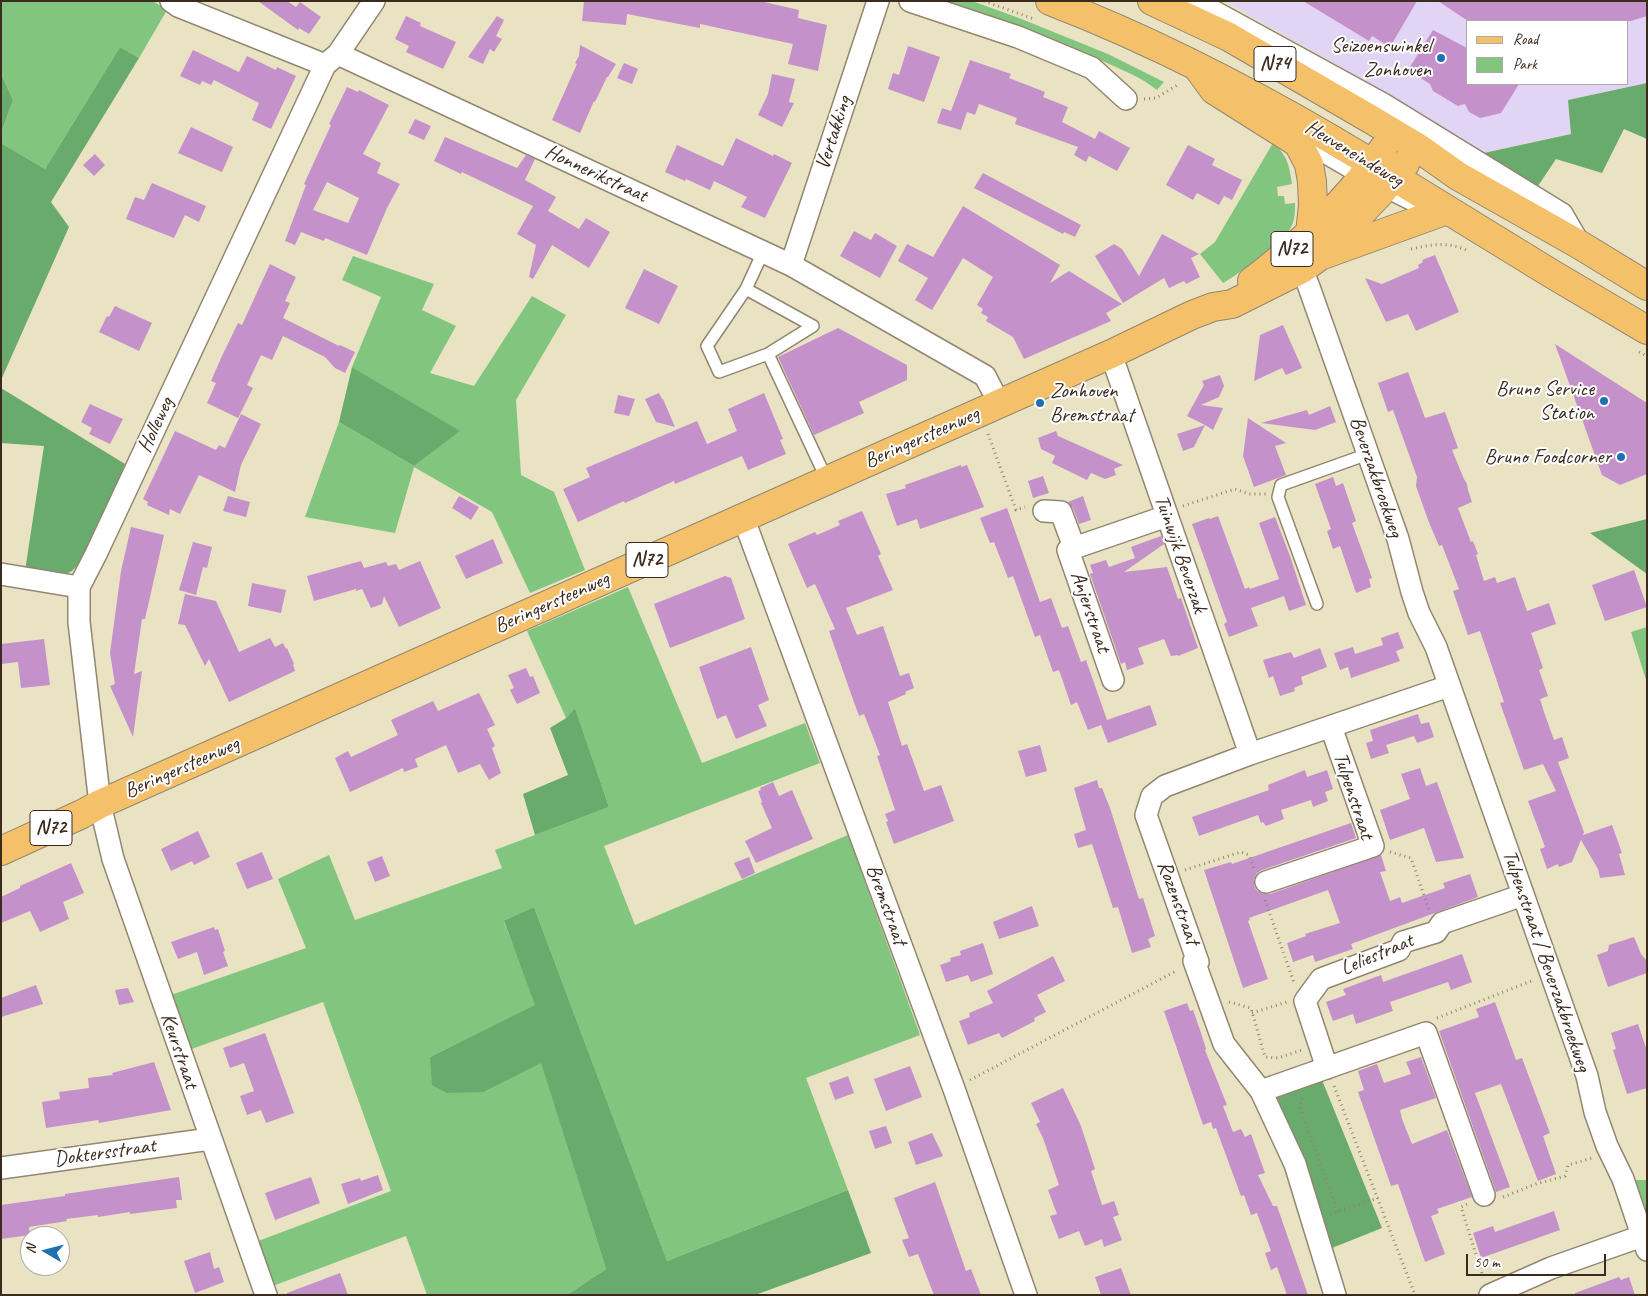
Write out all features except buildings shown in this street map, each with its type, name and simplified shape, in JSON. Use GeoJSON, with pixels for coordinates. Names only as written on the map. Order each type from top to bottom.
{"type":"FeatureCollection","features":[{"type":"Feature","properties":{"kind":"main road","name":"Heuveneindeweg"},"geometry":{"type":"LineString","coordinates":[[1152,1],[1229,37],[1394,134],[1458,176],[1580,245],[1647,286]]}},
{"type":"Feature","properties":{"kind":"main road","name":"Heuveneindeweg"},"geometry":{"type":"LineString","coordinates":[[1043,10],[1102,21],[1188,80],[1253,95],[1378,178],[1447,210],[1639,339]]}},
{"type":"Feature","properties":{"kind":"main road","name":"N74"},"geometry":{"type":"LineString","coordinates":[[1188,80],[1214,90],[1298,143]]}},
{"type":"Feature","properties":{"kind":"main road"},"geometry":{"type":"LineString","coordinates":[[1378,178],[1394,134]]}},
{"type":"Feature","properties":{"kind":"main road"},"geometry":{"type":"LineString","coordinates":[[1298,143],[1309,164],[1312,182],[1311,253]]}},
{"type":"Feature","properties":{"kind":"main road"},"geometry":{"type":"LineString","coordinates":[[1311,253],[1378,178],[1417,148]]}},
{"type":"Feature","properties":{"kind":"main road","name":"Beringersteenweg"},"geometry":{"type":"LineString","coordinates":[[1213,307],[1226,296],[1262,274],[1311,253],[1447,210]]}},
{"type":"Feature","properties":{"kind":"main road","name":"Beringersteenweg"},"geometry":{"type":"LineString","coordinates":[[1,850],[100,804],[1111,354],[1192,315],[1213,307],[1232,304],[1311,253]]}},
{"type":"Feature","properties":{"kind":"street","name":"Honnerikstraat"},"geometry":{"type":"LineString","coordinates":[[171,1],[178,6],[332,59],[790,265],[985,376],[989,408]]}},
{"type":"Feature","properties":{"kind":"street"},"geometry":{"type":"LineString","coordinates":[[332,59],[374,1]]}},
{"type":"Feature","properties":{"kind":"street","name":"Vertakking"},"geometry":{"type":"LineString","coordinates":[[790,265],[878,1]]}},
{"type":"Feature","properties":{"kind":"street"},"geometry":{"type":"LineString","coordinates":[[910,1],[1018,37],[1092,68],[1126,99]]}},
{"type":"Feature","properties":{"kind":"street","name":"Heuveneindeweg"},"geometry":{"type":"LineString","coordinates":[[1192,1],[1383,104],[1562,214],[1580,245]]}},
{"type":"Feature","properties":{"kind":"street","name":"Holleweg"},"geometry":{"type":"LineString","coordinates":[[100,804],[79,622],[79,587],[332,59]]}},
{"type":"Feature","properties":{"kind":"street","name":"Beverzakbroekweg"},"geometry":{"type":"LineString","coordinates":[[1311,253],[1309,286],[1398,539],[1407,577],[1417,606],[1431,635],[1449,686]]}},
{"type":"Feature","properties":{"kind":"street","name":"Tuinwijk Beverzak"},"geometry":{"type":"LineString","coordinates":[[1111,354],[1250,754]]}},
{"type":"Feature","properties":{"kind":"street","name":"Anjerstraat"},"geometry":{"type":"LineString","coordinates":[[1044,511],[1061,512],[1074,548]]}},
{"type":"Feature","properties":{"kind":"street","name":"Anjerstraat"},"geometry":{"type":"LineString","coordinates":[[1114,680],[1068,550],[1166,514]]}},
{"type":"Feature","properties":{"kind":"street","name":"Bremstraat"},"geometry":{"type":"LineString","coordinates":[[743,517],[954,1089],[1026,1295]]}},
{"type":"Feature","properties":{"kind":"street"},"geometry":{"type":"LineString","coordinates":[[1,574],[79,587]]}},
{"type":"Feature","properties":{"kind":"street","name":"Rozenstraat"},"geometry":{"type":"LineString","coordinates":[[1335,1295],[1295,1164],[1261,1091],[1224,1044],[1194,961],[1198,962],[1146,815],[1152,796],[1165,786],[1250,754],[1449,686]]}},
{"type":"Feature","properties":{"kind":"street","name":"Tulpenstraat / Beverzakbroekweg"},"geometry":{"type":"LineString","coordinates":[[1449,686],[1590,1085],[1595,1112],[1607,1146],[1623,1179],[1644,1243]]}},
{"type":"Feature","properties":{"kind":"street","name":"Tulpenstraat"},"geometry":{"type":"LineString","coordinates":[[1261,882],[1374,846],[1331,727]]}},
{"type":"Feature","properties":{"kind":"street","name":"Keurstraat"},"geometry":{"type":"LineString","coordinates":[[100,804],[112,859],[266,1295]]}},
{"type":"Feature","properties":{"kind":"street","name":"Leliestraat"},"geometry":{"type":"LineString","coordinates":[[1302,1000],[1321,978],[1399,950],[1403,942],[1436,932],[1442,923],[1523,895]]}},
{"type":"Feature","properties":{"kind":"street"},"geometry":{"type":"LineString","coordinates":[[1302,1000],[1327,1068]]}},
{"type":"Feature","properties":{"kind":"street"},"geometry":{"type":"LineString","coordinates":[[1261,1091],[1426,1033],[1484,1195]]}},
{"type":"Feature","properties":{"kind":"street","name":"Doktersstraat"},"geometry":{"type":"LineString","coordinates":[[1,1168],[210,1139]]}},
{"type":"Feature","properties":{"kind":"street"},"geometry":{"type":"LineString","coordinates":[[1488,1290],[1551,1268],[1644,1243]]}},
{"type":"Feature","properties":{"kind":"lane","name":"N74"},"geometry":{"type":"LineString","coordinates":[[1298,143],[1378,178]]}},
{"type":"Feature","properties":{"kind":"lane"},"geometry":{"type":"LineString","coordinates":[[746,289],[813,326],[768,354],[719,372],[707,346],[746,289],[763,252]]}},
{"type":"Feature","properties":{"kind":"lane"},"geometry":{"type":"LineString","coordinates":[[768,354],[827,480]]}},
{"type":"Feature","properties":{"kind":"lane"},"geometry":{"type":"LineString","coordinates":[[1317,604],[1278,497],[1281,485],[1368,454]]}},
{"type":"Feature","properties":{"kind":"path"},"geometry":{"type":"LineString","coordinates":[[984,1],[1043,10]]}},
{"type":"Feature","properties":{"kind":"path"},"geometry":{"type":"LineString","coordinates":[[1174,81],[1188,80]]}},
{"type":"Feature","properties":{"kind":"path"},"geometry":{"type":"LineString","coordinates":[[1156,98],[1188,80]]}},
{"type":"Feature","properties":{"kind":"path"},"geometry":{"type":"LineString","coordinates":[[1405,250],[1440,244],[1460,247],[1470,252]]}},
{"type":"Feature","properties":{"kind":"path"},"geometry":{"type":"LineString","coordinates":[[1639,339],[1647,356]]}},
{"type":"Feature","properties":{"kind":"path"},"geometry":{"type":"LineString","coordinates":[[989,408],[1016,510],[1037,503],[1044,511]]}},
{"type":"Feature","properties":{"kind":"path"},"geometry":{"type":"LineString","coordinates":[[1166,514],[1235,489],[1249,494],[1279,494]]}},
{"type":"Feature","properties":{"kind":"path"},"geometry":{"type":"LineString","coordinates":[[1374,846],[1411,858],[1436,932]]}},
{"type":"Feature","properties":{"kind":"path"},"geometry":{"type":"LineString","coordinates":[[1168,876],[1241,852],[1249,855],[1261,882],[1302,1000],[1252,1013]]}},
{"type":"Feature","properties":{"kind":"path"},"geometry":{"type":"LineString","coordinates":[[954,1089],[1194,961]]}},
{"type":"Feature","properties":{"kind":"path"},"geometry":{"type":"LineString","coordinates":[[1426,1033],[1426,1022],[1550,974]]}},
{"type":"Feature","properties":{"kind":"path"},"geometry":{"type":"LineString","coordinates":[[1206,994],[1251,1008],[1265,1057],[1278,1058],[1319,1044]]}},
{"type":"Feature","properties":{"kind":"path"},"geometry":{"type":"LineString","coordinates":[[1327,1068],[1415,1295]]}},
{"type":"Feature","properties":{"kind":"path"},"geometry":{"type":"LineString","coordinates":[[1307,1075],[1300,1108],[1338,1213]]}},
{"type":"Feature","properties":{"kind":"path"},"geometry":{"type":"LineString","coordinates":[[1488,1290],[1461,1206],[1484,1195],[1501,1198],[1536,1184],[1565,1176],[1568,1166],[1597,1156]]}},
{"type":"Feature","properties":{"kind":"path"},"geometry":{"type":"LineString","coordinates":[[1312,1218],[1338,1213],[1378,1198]]}},
{"type":"Feature","properties":{"kind":"shaded area"},"geometry":{"type":"Polygon","coordinates":[[[1224,1],[1647,1],[1647,83],[1568,100],[1572,133],[1484,153],[1389,94],[1224,1]]]}},
{"type":"Feature","properties":{"kind":"green space"},"geometry":{"type":"Polygon","coordinates":[[[1,1],[153,1],[167,10],[139,58],[120,47],[45,169],[1,143],[1,133],[13,100],[1,74],[1,1]]]}},
{"type":"Feature","properties":{"kind":"green space"},"geometry":{"type":"Polygon","coordinates":[[[945,1],[972,1],[1019,18],[1108,54],[1164,82],[1157,90],[1133,75],[1067,45],[945,1]]]}},
{"type":"Feature","properties":{"kind":"green space"},"geometry":{"type":"Polygon","coordinates":[[[120,47],[139,58],[51,202],[69,227],[1,380],[1,143],[45,169],[120,47]]]}},
{"type":"Feature","properties":{"kind":"green space"},"geometry":{"type":"Polygon","coordinates":[[[1,74],[13,100],[1,133],[1,74]]]}},
{"type":"Feature","properties":{"kind":"green space"},"geometry":{"type":"Polygon","coordinates":[[[1647,83],[1647,139],[1624,129],[1602,173],[1556,159],[1538,186],[1484,153],[1571,134],[1568,100],[1647,83]]]}},
{"type":"Feature","properties":{"kind":"green space"},"geometry":{"type":"Polygon","coordinates":[[[1273,143],[1282,152],[1289,166],[1292,184],[1277,187],[1278,196],[1284,196],[1285,204],[1295,203],[1293,223],[1278,243],[1249,266],[1223,283],[1200,254],[1215,242],[1273,143]]]}},
{"type":"Feature","properties":{"kind":"green space"},"geometry":{"type":"Polygon","coordinates":[[[353,256],[434,284],[422,310],[456,326],[430,373],[474,386],[532,296],[566,315],[516,400],[521,475],[554,492],[585,570],[530,593],[492,512],[414,467],[395,533],[305,517],[339,422],[414,466],[459,431],[352,367],[381,297],[342,280],[353,256]]]}},
{"type":"Feature","properties":{"kind":"green space"},"geometry":{"type":"Polygon","coordinates":[[[352,367],[460,431],[414,466],[339,422],[352,367]]]}},
{"type":"Feature","properties":{"kind":"green space"},"geometry":{"type":"Polygon","coordinates":[[[1,388],[125,464],[85,557],[72,571],[62,576],[25,571],[44,446],[1,443],[1,388]]]}},
{"type":"Feature","properties":{"kind":"green space"},"geometry":{"type":"Polygon","coordinates":[[[1647,519],[1647,574],[1590,533],[1647,519]]]}},
{"type":"Feature","properties":{"kind":"green space"},"geometry":{"type":"Polygon","coordinates":[[[628,587],[702,763],[805,723],[820,763],[604,846],[635,925],[848,835],[920,1035],[806,1078],[848,1190],[667,1261],[534,907],[504,922],[536,1005],[430,1057],[484,1092],[541,1062],[606,1269],[567,1295],[427,1295],[406,1236],[270,1287],[253,1243],[391,1191],[323,1002],[186,1051],[168,996],[306,948],[278,879],[329,855],[355,920],[502,868],[495,850],[609,807],[575,708],[566,718],[527,631],[628,587]]]}},
{"type":"Feature","properties":{"kind":"green space"},"geometry":{"type":"Polygon","coordinates":[[[1647,627],[1647,683],[1631,632],[1647,627]]]}},
{"type":"Feature","properties":{"kind":"green space"},"geometry":{"type":"Polygon","coordinates":[[[575,708],[609,807],[535,835],[523,794],[568,775],[550,728],[566,718],[575,708]]]}},
{"type":"Feature","properties":{"kind":"green space"},"geometry":{"type":"Polygon","coordinates":[[[534,907],[667,1261],[848,1190],[871,1253],[755,1295],[567,1295],[606,1269],[541,1063],[484,1092],[447,1093],[432,1085],[430,1057],[535,1005],[504,921],[534,907]]]}},
{"type":"Feature","properties":{"kind":"green space"},"geometry":{"type":"Polygon","coordinates":[[[1322,1080],[1382,1228],[1332,1248],[1305,1163],[1275,1097],[1322,1080]]]}},
{"type":"Feature","properties":{"kind":"green space"},"geometry":{"type":"Polygon","coordinates":[[[1633,1180],[1647,1180],[1647,1221],[1633,1180]]]}},
{"type":"Feature","properties":{"kind":"place","name":"Seizoenswinkel Zonhoven"},"geometry":{"type":"Point","coordinates":[1441,58]}},
{"type":"Feature","properties":{"kind":"place","name":"Bruno Service Station"},"geometry":{"type":"Point","coordinates":[1604,401]}},
{"type":"Feature","properties":{"kind":"place","name":"Zonhoven Bremstraat"},"geometry":{"type":"Point","coordinates":[1040,403]}},
{"type":"Feature","properties":{"kind":"place","name":"Bruno Foodcorner"},"geometry":{"type":"Point","coordinates":[1621,457]}}]}
